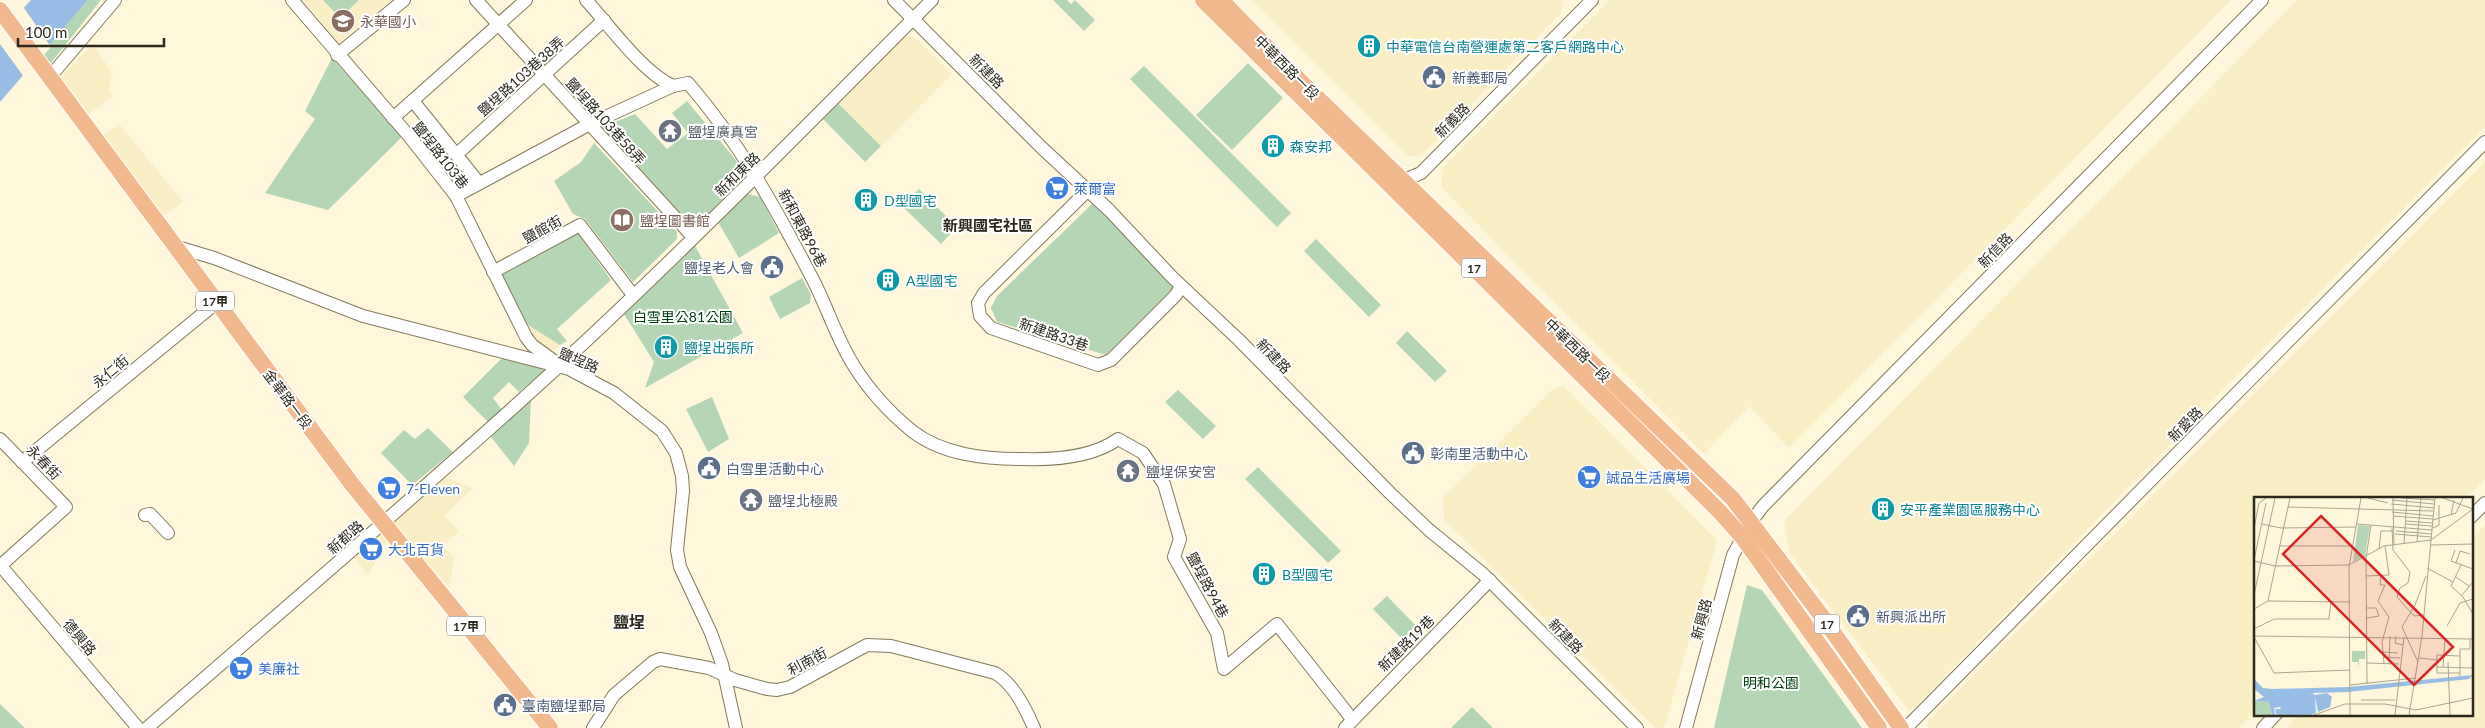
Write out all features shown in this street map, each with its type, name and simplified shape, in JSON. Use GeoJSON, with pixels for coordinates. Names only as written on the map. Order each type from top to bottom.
{"type":"FeatureCollection","features":[{"type":"Feature","properties":{"kind":"main road","name":"中華西路一段"},"geometry":{"type":"LineString","coordinates":[[1203,0],[1733,499],[1901,728]]}},
{"type":"Feature","properties":{"kind":"main road","name":"中華西路一段"},"geometry":{"type":"LineString","coordinates":[[1221,0],[1743,538],[1879,728]]}},
{"type":"Feature","properties":{"kind":"main road","name":"金華路一段"},"geometry":{"type":"LineString","coordinates":[[4,16],[216,303],[383,524],[550,728]]}},
{"type":"Feature","properties":{"kind":"street"},"geometry":{"type":"LineString","coordinates":[[49,78],[115,0]]}},
{"type":"Feature","properties":{"kind":"street","name":"鹽埕路103巷"},"geometry":{"type":"LineString","coordinates":[[292,0],[337,55],[393,118],[456,196],[493,272],[532,345],[560,366]]}},
{"type":"Feature","properties":{"kind":"street"},"geometry":{"type":"LineString","coordinates":[[337,55],[404,0]]}},
{"type":"Feature","properties":{"kind":"street","name":"鹽埕路103巷58弄"},"geometry":{"type":"LineString","coordinates":[[476,0],[588,125],[693,237]]}},
{"type":"Feature","properties":{"kind":"street"},"geometry":{"type":"LineString","coordinates":[[393,118],[526,0]]}},
{"type":"Feature","properties":{"kind":"street"},"geometry":{"type":"LineString","coordinates":[[586,0],[660,80],[673,86]]}},
{"type":"Feature","properties":{"kind":"street","name":"新建路"},"geometry":{"type":"LineString","coordinates":[[894,0],[1061,166],[1088,190],[1181,286],[1239,340],[1390,493],[1429,530],[1490,580],[1637,728]]}},
{"type":"Feature","properties":{"kind":"street","name":"新和東路"},"geometry":{"type":"LineString","coordinates":[[560,366],[757,175],[932,0]]}},
{"type":"Feature","properties":{"kind":"street","name":"新信路"},"geometry":{"type":"LineString","coordinates":[[1751,522],[1763,506],[2262,0]]}},
{"type":"Feature","properties":{"kind":"street","name":"新義路"},"geometry":{"type":"LineString","coordinates":[[1398,183],[1421,173],[1585,2]]}},
{"type":"Feature","properties":{"kind":"street","name":"鹽埕路103巷38弄"},"geometry":{"type":"LineString","coordinates":[[457,154],[604,20]]}},
{"type":"Feature","properties":{"kind":"street","name":"新和東路96巷"},"geometry":{"type":"LineString","coordinates":[[673,86],[688,83],[706,104],[757,175],[817,286],[854,366],[886,407],[913,432],[949,451],[998,459],[1041,460],[1107,447],[1118,439],[1143,454]]}},
{"type":"Feature","properties":{"kind":"street"},"geometry":{"type":"LineString","coordinates":[[456,196],[588,125],[673,86]]}},
{"type":"Feature","properties":{"kind":"street","name":"鹽埕路103巷"},"geometry":{"type":"LineString","coordinates":[[413,101],[479,183]]}},
{"type":"Feature","properties":{"kind":"street","name":"新愛路"},"geometry":{"type":"LineString","coordinates":[[1906,728],[2485,142]]}},
{"type":"Feature","properties":{"kind":"street","name":"新建路33巷"},"geometry":{"type":"LineString","coordinates":[[1088,190],[984,293],[978,304],[980,316],[990,328],[1098,365],[1111,360],[1175,296],[1181,286]]}},
{"type":"Feature","properties":{"kind":"street","name":"鹽館街"},"geometry":{"type":"LineString","coordinates":[[493,272],[580,225],[633,294]]}},
{"type":"Feature","properties":{"kind":"street","name":"鹽埕路"},"geometry":{"type":"LineString","coordinates":[[174,246],[214,258],[363,316],[560,366],[614,392],[662,431],[676,453],[683,491],[676,550],[680,567],[711,633],[724,675],[736,728]]}},
{"type":"Feature","properties":{"kind":"street","name":"永仁街"},"geometry":{"type":"LineString","coordinates":[[22,462],[216,303]]}},
{"type":"Feature","properties":{"kind":"street","name":"新都路"},"geometry":{"type":"LineString","coordinates":[[147,728],[383,524],[560,366]]}},
{"type":"Feature","properties":{"kind":"street","name":"永春街"},"geometry":{"type":"LineString","coordinates":[[0,439],[66,507],[0,566]]}},
{"type":"Feature","properties":{"kind":"street","name":"鹽埕路94巷"},"geometry":{"type":"LineString","coordinates":[[1143,454],[1164,484],[1180,539],[1174,557],[1217,633],[1224,669],[1277,624],[1349,724]]}},
{"type":"Feature","properties":{"kind":"street"},"geometry":{"type":"LineString","coordinates":[[2472,516],[2485,503]]}},
{"type":"Feature","properties":{"kind":"street"},"geometry":{"type":"LineString","coordinates":[[145,515],[150,514],[168,533]]}},
{"type":"Feature","properties":{"kind":"street","name":"新興路"},"geometry":{"type":"LineString","coordinates":[[1686,728],[1733,555],[1751,522]]}},
{"type":"Feature","properties":{"kind":"street","name":"德興路"},"geometry":{"type":"LineString","coordinates":[[0,566],[138,728]]}},
{"type":"Feature","properties":{"kind":"street","name":"新建路19巷"},"geometry":{"type":"LineString","coordinates":[[1349,724],[1490,580]]}},
{"type":"Feature","properties":{"kind":"street","name":"利南街"},"geometry":{"type":"LineString","coordinates":[[593,728],[614,695],[653,662],[660,659],[709,668],[724,675],[777,690],[790,687],[867,645],[891,646],[1000,676],[1007,683],[1029,716],[1034,728]]}},
{"type":"Feature","properties":{"kind":"street"},"geometry":{"type":"LineString","coordinates":[[2263,728],[2274,716]]}},
{"type":"Feature","properties":{"kind":"shaded area","name":"永華國小"},"geometry":{"type":"Polygon","coordinates":[[[304,0],[392,0],[338,43],[304,0]]]}},
{"type":"Feature","properties":{"kind":"shaded area"},"geometry":{"type":"Polygon","coordinates":[[[1251,0],[1563,0],[1561,13],[1421,156],[1407,156],[1251,0]]]}},
{"type":"Feature","properties":{"kind":"shaded area"},"geometry":{"type":"Polygon","coordinates":[[[1610,0],[2231,0],[1789,448],[1749,406],[1704,454],[1441,187],[1443,167],[1610,0]]]}},
{"type":"Feature","properties":{"kind":"shaded area"},"geometry":{"type":"Polygon","coordinates":[[[2297,0],[2485,0],[2485,127],[2257,355],[1910,712],[1790,554],[1784,521],[2297,0]]]}},
{"type":"Feature","properties":{"kind":"shaded area"},"geometry":{"type":"Polygon","coordinates":[[[905,37],[915,37],[952,74],[881,146],[838,103],[905,37]]]}},
{"type":"Feature","properties":{"kind":"shaded area"},"geometry":{"type":"Polygon","coordinates":[[[93,44],[112,73],[109,90],[113,96],[88,115],[60,77],[93,44]]]}},
{"type":"Feature","properties":{"kind":"shaded area"},"geometry":{"type":"Polygon","coordinates":[[[120,125],[183,202],[162,217],[103,135],[120,125]]]}},
{"type":"Feature","properties":{"kind":"shaded area"},"geometry":{"type":"Polygon","coordinates":[[[2485,162],[2485,479],[2467,497],[2254,497],[2254,712],[2239,728],[1927,728],[1928,721],[2485,162]]]}},
{"type":"Feature","properties":{"kind":"shaded area"},"geometry":{"type":"Polygon","coordinates":[[[528,325],[560,345],[550,355],[526,331],[528,325]]]}},
{"type":"Feature","properties":{"kind":"shaded area"},"geometry":{"type":"Polygon","coordinates":[[[1564,386],[1717,540],[1665,726],[1662,728],[1655,728],[1444,519],[1443,498],[1553,389],[1564,386]]]}},
{"type":"Feature","properties":{"kind":"shaded area"},"geometry":{"type":"Polygon","coordinates":[[[443,477],[473,488],[444,516],[459,531],[443,546],[454,558],[449,588],[393,523],[443,477]]]}},
{"type":"Feature","properties":{"kind":"shaded area"},"geometry":{"type":"Polygon","coordinates":[[[2485,525],[2485,728],[2286,728],[2297,716],[2472,716],[2472,538],[2485,525]]]}},
{"type":"Feature","properties":{"kind":"shaded area"},"geometry":{"type":"Polygon","coordinates":[[[382,532],[388,539],[368,575],[353,557],[382,532]]]}},
{"type":"Feature","properties":{"kind":"green space"},"geometry":{"type":"Polygon","coordinates":[[[88,0],[101,0],[50,64],[41,54],[88,0]]]}},
{"type":"Feature","properties":{"kind":"green space"},"geometry":{"type":"Polygon","coordinates":[[[323,0],[359,0],[340,18],[323,0]]]}},
{"type":"Feature","properties":{"kind":"green space"},"geometry":{"type":"Polygon","coordinates":[[[1053,0],[1067,0],[1071,4],[1075,0],[1095,20],[1084,31],[1053,0]]]}},
{"type":"Feature","properties":{"kind":"green space"},"geometry":{"type":"Polygon","coordinates":[[[332,58],[403,136],[328,210],[265,193],[315,119],[305,111],[332,58]]]}},
{"type":"Feature","properties":{"kind":"green space"},"geometry":{"type":"Polygon","coordinates":[[[1248,63],[1283,98],[1232,150],[1196,115],[1248,63]]]}},
{"type":"Feature","properties":{"kind":"green space"},"geometry":{"type":"Polygon","coordinates":[[[1144,66],[1291,213],[1277,227],[1130,79],[1144,66]]]}},
{"type":"Feature","properties":{"kind":"green space"},"geometry":{"type":"Polygon","coordinates":[[[687,101],[749,176],[692,234],[597,129],[635,114],[667,149],[688,133],[672,113],[687,101]]]}},
{"type":"Feature","properties":{"kind":"green space"},"geometry":{"type":"Polygon","coordinates":[[[838,103],[881,146],[865,162],[823,119],[838,103]]]}},
{"type":"Feature","properties":{"kind":"green space"},"geometry":{"type":"Polygon","coordinates":[[[594,143],[677,232],[677,239],[633,282],[585,219],[573,214],[554,181],[581,162],[594,143]]]}},
{"type":"Feature","properties":{"kind":"green space"},"geometry":{"type":"Polygon","coordinates":[[[919,189],[957,227],[941,244],[902,206],[919,189]]]}},
{"type":"Feature","properties":{"kind":"green space"},"geometry":{"type":"Polygon","coordinates":[[[748,194],[760,197],[779,233],[739,258],[718,222],[748,194]]]}},
{"type":"Feature","properties":{"kind":"green space"},"geometry":{"type":"Polygon","coordinates":[[[1095,201],[1176,285],[1106,355],[997,322],[991,308],[997,296],[1095,201]]]}},
{"type":"Feature","properties":{"kind":"green space"},"geometry":{"type":"Polygon","coordinates":[[[577,232],[611,280],[557,329],[567,341],[560,345],[528,325],[496,274],[577,232]]]}},
{"type":"Feature","properties":{"kind":"green space"},"geometry":{"type":"Polygon","coordinates":[[[1316,239],[1381,305],[1369,317],[1304,251],[1316,239]]]}},
{"type":"Feature","properties":{"kind":"green space","name":"白雪里公81公園"},"geometry":{"type":"Polygon","coordinates":[[[694,244],[743,333],[645,388],[654,362],[624,314],[694,244]]]}},
{"type":"Feature","properties":{"kind":"green space"},"geometry":{"type":"Polygon","coordinates":[[[802,278],[811,295],[810,303],[780,319],[769,297],[802,278]]]}},
{"type":"Feature","properties":{"kind":"green space"},"geometry":{"type":"Polygon","coordinates":[[[1407,331],[1447,371],[1435,382],[1396,343],[1407,331]]]}},
{"type":"Feature","properties":{"kind":"green space"},"geometry":{"type":"Polygon","coordinates":[[[504,356],[545,370],[519,392],[509,382],[493,398],[502,410],[488,422],[463,397],[504,356]]]}},
{"type":"Feature","properties":{"kind":"green space"},"geometry":{"type":"Polygon","coordinates":[[[1178,390],[1216,426],[1203,439],[1165,402],[1178,390]]]}},
{"type":"Feature","properties":{"kind":"green space"},"geometry":{"type":"Polygon","coordinates":[[[531,396],[529,443],[514,466],[488,433],[531,396]]]}},
{"type":"Feature","properties":{"kind":"green space"},"geometry":{"type":"Polygon","coordinates":[[[712,397],[729,439],[708,452],[686,409],[712,397]]]}},
{"type":"Feature","properties":{"kind":"green space"},"geometry":{"type":"Polygon","coordinates":[[[428,428],[453,452],[412,485],[381,453],[404,430],[415,439],[428,428]]]}},
{"type":"Feature","properties":{"kind":"green space"},"geometry":{"type":"Polygon","coordinates":[[[1258,467],[1341,551],[1328,563],[1245,479],[1258,467]]]}},
{"type":"Feature","properties":{"kind":"green space","name":"明和公園"},"geometry":{"type":"Polygon","coordinates":[[[1747,585],[1762,590],[1862,728],[1714,728],[1747,585]]]}},
{"type":"Feature","properties":{"kind":"green space"},"geometry":{"type":"Polygon","coordinates":[[[1387,596],[1425,635],[1411,648],[1373,609],[1387,596]]]}},
{"type":"Feature","properties":{"kind":"green space"},"geometry":{"type":"Polygon","coordinates":[[[0,704],[25,728],[0,728],[0,704]]]}},
{"type":"Feature","properties":{"kind":"green space"},"geometry":{"type":"Polygon","coordinates":[[[1472,707],[1493,728],[1451,728],[1472,707]]]}},
{"type":"Feature","properties":{"kind":"water"},"geometry":{"type":"Polygon","coordinates":[[[31,0],[88,0],[0,102],[0,34],[31,0]]]}},
{"type":"Feature","properties":{"kind":"pier"},"geometry":{"type":"Polygon","coordinates":[[[22,5],[51,47],[24,77],[0,44],[0,31],[22,5]]]}},
{"type":"Feature","properties":{"kind":"place","name":"永華國小"},"geometry":{"type":"Point","coordinates":[343,21]}},
{"type":"Feature","properties":{"kind":"place","name":"中華電信台南營運處第二客戶網路中心"},"geometry":{"type":"Point","coordinates":[1369,46]}},
{"type":"Feature","properties":{"kind":"place","name":"新義郵局"},"geometry":{"type":"Point","coordinates":[1434,77]}},
{"type":"Feature","properties":{"kind":"place","name":"鹽埕廣真宮"},"geometry":{"type":"Point","coordinates":[670,131]}},
{"type":"Feature","properties":{"kind":"place","name":"森安邦"},"geometry":{"type":"Point","coordinates":[1273,146]}},
{"type":"Feature","properties":{"kind":"place","name":"萊爾富"},"geometry":{"type":"Point","coordinates":[1057,188]}},
{"type":"Feature","properties":{"kind":"place","name":"D型國宅"},"geometry":{"type":"Point","coordinates":[866,200]}},
{"type":"Feature","properties":{"kind":"place","name":"鹽埕圖書館"},"geometry":{"type":"Point","coordinates":[622,220]}},
{"type":"Feature","properties":{"kind":"place","name":"鹽埕老人會"},"geometry":{"type":"Point","coordinates":[772,267]}},
{"type":"Feature","properties":{"kind":"place","name":"A型國宅"},"geometry":{"type":"Point","coordinates":[888,280]}},
{"type":"Feature","properties":{"kind":"place","name":"鹽埕出張所"},"geometry":{"type":"Point","coordinates":[666,347]}},
{"type":"Feature","properties":{"kind":"place","name":"彰南里活動中心"},"geometry":{"type":"Point","coordinates":[1413,453]}},
{"type":"Feature","properties":{"kind":"place","name":"白雪里活動中心"},"geometry":{"type":"Point","coordinates":[709,468]}},
{"type":"Feature","properties":{"kind":"place","name":"鹽埕保安宮"},"geometry":{"type":"Point","coordinates":[1128,471]}},
{"type":"Feature","properties":{"kind":"place","name":"誠品生活廣場"},"geometry":{"type":"Point","coordinates":[1589,477]}},
{"type":"Feature","properties":{"kind":"place","name":"7-Eleven"},"geometry":{"type":"Point","coordinates":[389,488]}},
{"type":"Feature","properties":{"kind":"place","name":"鹽埕北極殿"},"geometry":{"type":"Point","coordinates":[751,500]}},
{"type":"Feature","properties":{"kind":"place","name":"安平產業園區服務中心"},"geometry":{"type":"Point","coordinates":[1883,509]}},
{"type":"Feature","properties":{"kind":"place","name":"大北百貨"},"geometry":{"type":"Point","coordinates":[371,549]}},
{"type":"Feature","properties":{"kind":"place","name":"B型國宅"},"geometry":{"type":"Point","coordinates":[1264,574]}},
{"type":"Feature","properties":{"kind":"place","name":"新興派出所"},"geometry":{"type":"Point","coordinates":[1858,616]}},
{"type":"Feature","properties":{"kind":"place","name":"美廉社"},"geometry":{"type":"Point","coordinates":[241,668]}},
{"type":"Feature","properties":{"kind":"place","name":"臺南鹽埕郵局"},"geometry":{"type":"Point","coordinates":[505,705]}},
{"type":"Feature","properties":{"kind":"district","name":"新興國宅社區"},"geometry":{"type":"Point","coordinates":[988,225]}},
{"type":"Feature","properties":{"kind":"district","name":"鹽埕"},"geometry":{"type":"Point","coordinates":[629,621]}}]}
